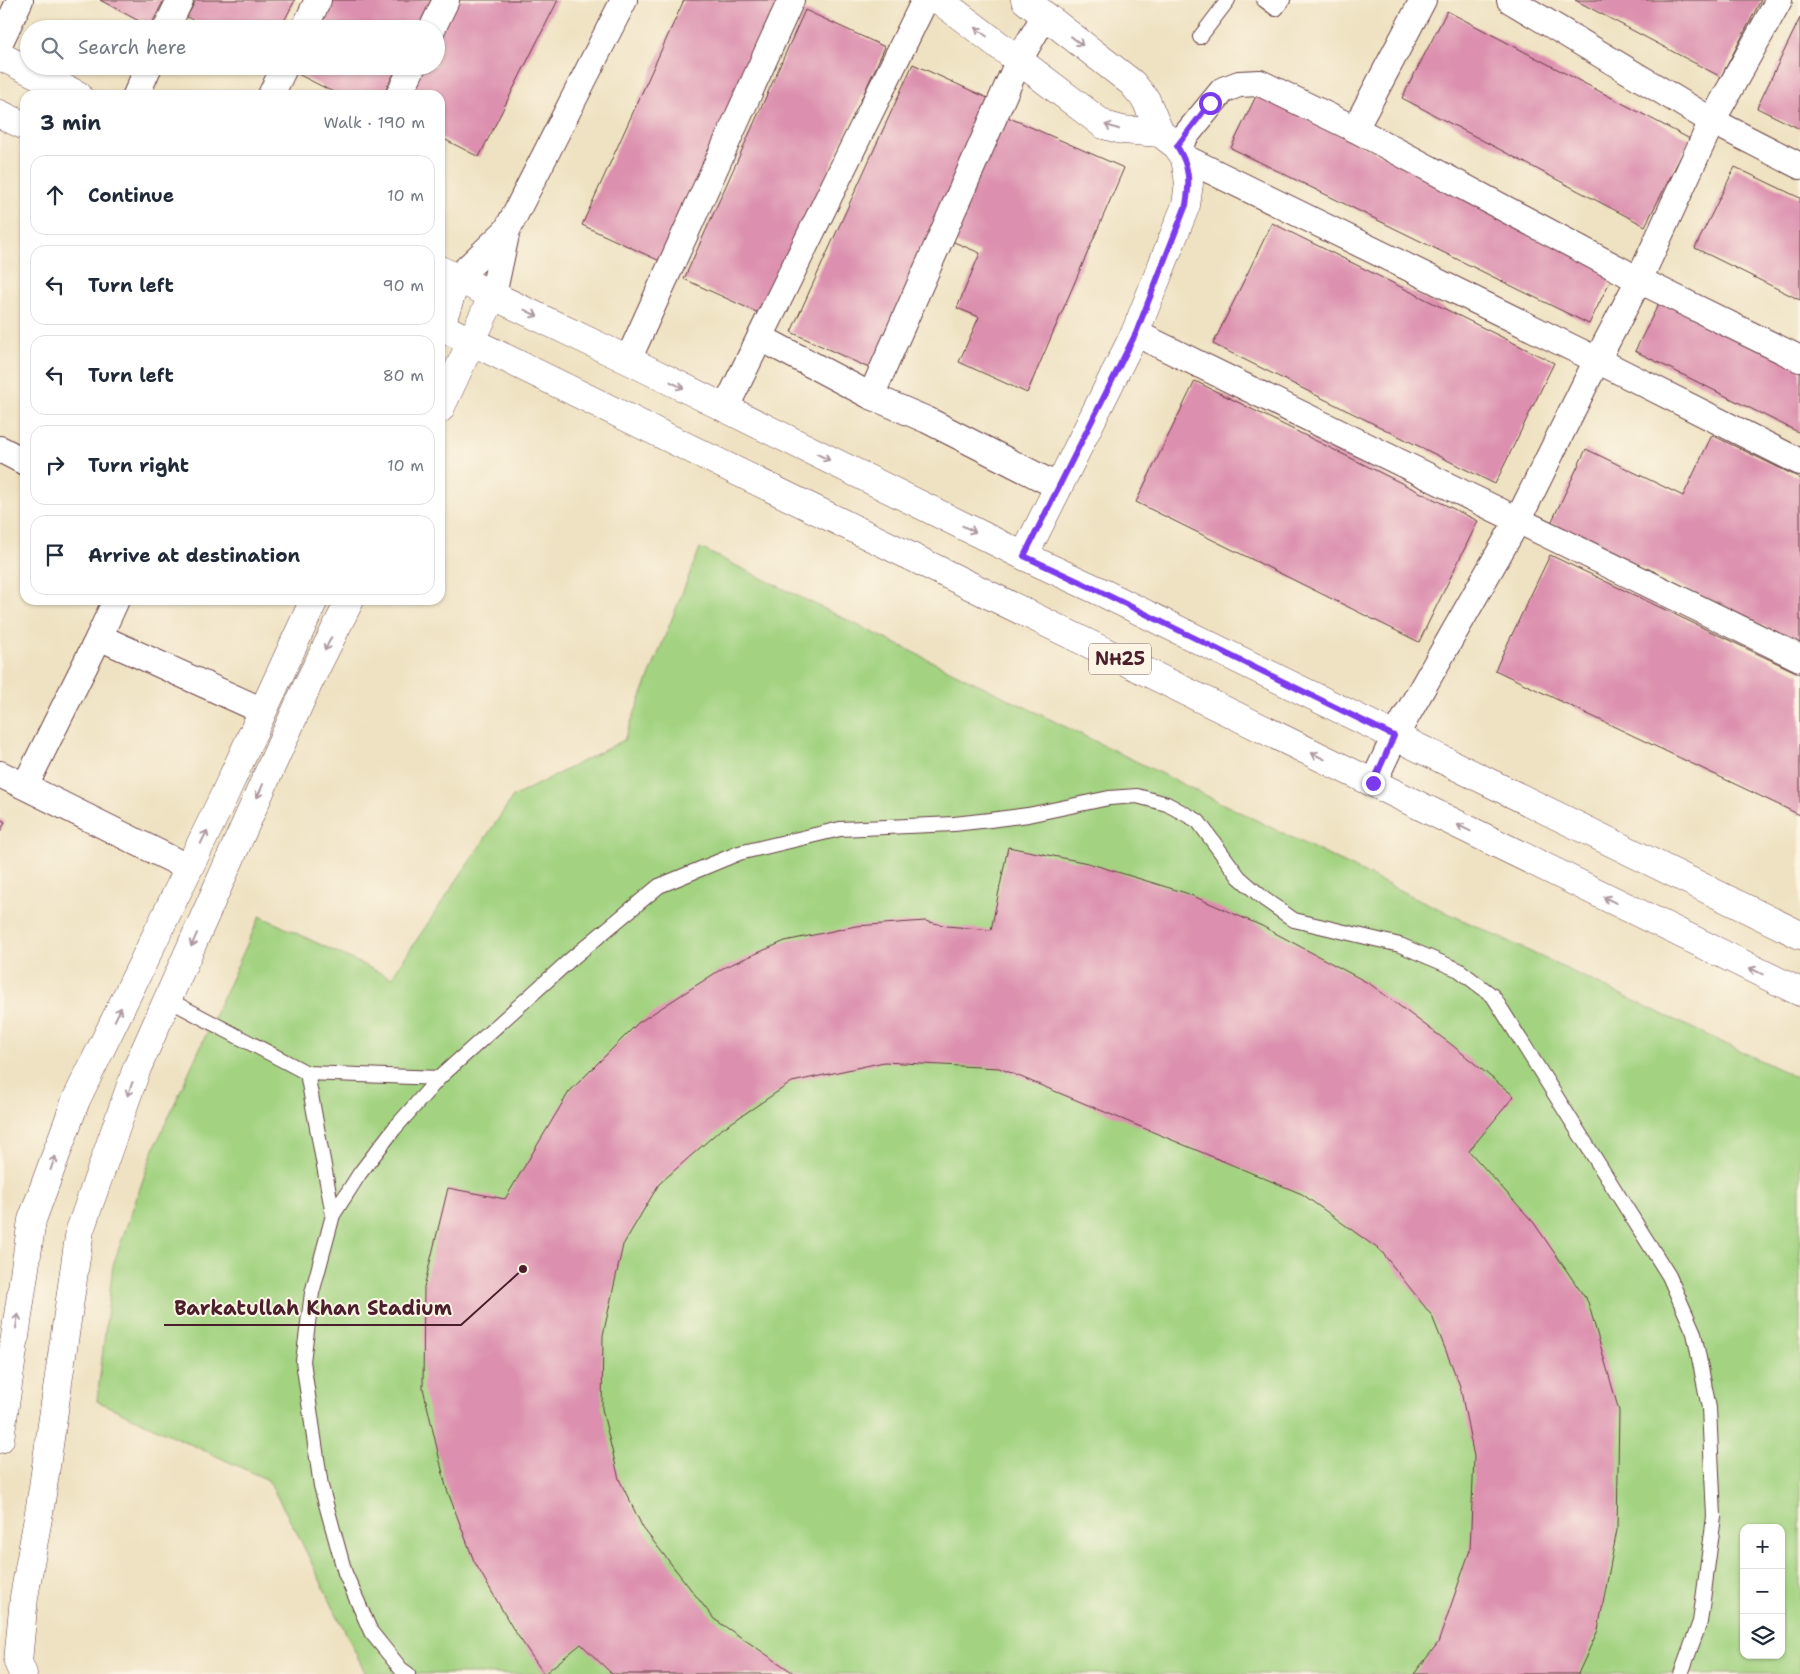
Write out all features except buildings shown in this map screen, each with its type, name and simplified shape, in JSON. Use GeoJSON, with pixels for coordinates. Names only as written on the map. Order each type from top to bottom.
{"type":"FeatureCollection","features":[{"type":"Feature","properties":{"kind":"main road"},"geometry":{"type":"LineString","coordinates":[[939,0],[1104,125],[1174,146]]}},
{"type":"Feature","properties":{"kind":"main road"},"geometry":{"type":"LineString","coordinates":[[1024,556],[1136,333],[1186,205],[1189,183],[1174,146],[1146,100],[1132,83],[1042,5]]}},
{"type":"Feature","properties":{"kind":"main road"},"geometry":{"type":"LineString","coordinates":[[0,56],[20,66]]}},
{"type":"Feature","properties":{"kind":"main road"},"geometry":{"type":"LineString","coordinates":[[38,75],[68,90]]}},
{"type":"Feature","properties":{"kind":"main road"},"geometry":{"type":"LineString","coordinates":[[0,114],[20,124]]}},
{"type":"Feature","properties":{"kind":"main road","name":"NH25"},"geometry":{"type":"LineString","coordinates":[[449,274],[1800,935]]}},
{"type":"Feature","properties":{"kind":"main road"},"geometry":{"type":"LineString","coordinates":[[445,298],[449,274]]}},
{"type":"Feature","properties":{"kind":"main road"},"geometry":{"type":"LineString","coordinates":[[445,398],[493,295]]}},
{"type":"Feature","properties":{"kind":"main road","name":"NH25"},"geometry":{"type":"LineString","coordinates":[[445,329],[1800,992]]}},
{"type":"Feature","properties":{"kind":"main road"},"geometry":{"type":"LineString","coordinates":[[0,1439],[32,1220],[76,1100],[189,868],[312,605]]}},
{"type":"Feature","properties":{"kind":"main road"},"geometry":{"type":"LineString","coordinates":[[23,1674],[18,1662],[24,1597],[42,1491],[80,1230],[137,1068],[304,693],[348,605]]}},
{"type":"Feature","properties":{"kind":"street"},"geometry":{"type":"LineString","coordinates":[[0,42],[20,0]]}},
{"type":"Feature","properties":{"kind":"street"},"geometry":{"type":"LineString","coordinates":[[170,20],[180,0]]}},
{"type":"Feature","properties":{"kind":"street"},"geometry":{"type":"LineString","coordinates":[[308,20],[318,0]]}},
{"type":"Feature","properties":{"kind":"street"},"geometry":{"type":"LineString","coordinates":[[436,20],[446,0]]}},
{"type":"Feature","properties":{"kind":"street"},"geometry":{"type":"LineString","coordinates":[[493,295],[507,230],[624,0]]}},
{"type":"Feature","properties":{"kind":"street"},"geometry":{"type":"LineString","coordinates":[[628,360],[791,0]]}},
{"type":"Feature","properties":{"kind":"street"},"geometry":{"type":"LineString","coordinates":[[725,409],[925,0]]}},
{"type":"Feature","properties":{"kind":"street"},"geometry":{"type":"LineString","coordinates":[[1355,129],[1423,0]]}},
{"type":"Feature","properties":{"kind":"street"},"geometry":{"type":"LineString","coordinates":[[1510,0],[1712,122],[1800,166]]}},
{"type":"Feature","properties":{"kind":"street"},"geometry":{"type":"LineString","coordinates":[[1373,783],[1394,736],[1518,520],[1639,280],[1712,122],[1779,0]]}},
{"type":"Feature","properties":{"kind":"street"},"geometry":{"type":"LineString","coordinates":[[871,396],[1042,5]]}},
{"type":"Feature","properties":{"kind":"street"},"geometry":{"type":"LineString","coordinates":[[138,90],[145,75]]}},
{"type":"Feature","properties":{"kind":"street"},"geometry":{"type":"LineString","coordinates":[[273,90],[281,75]]}},
{"type":"Feature","properties":{"kind":"street"},"geometry":{"type":"LineString","coordinates":[[401,90],[409,75]]}},
{"type":"Feature","properties":{"kind":"street"},"geometry":{"type":"LineString","coordinates":[[1800,359],[1639,280],[1355,129],[1260,83],[1239,84],[1223,90],[1174,146],[1800,462]]}},
{"type":"Feature","properties":{"kind":"street"},"geometry":{"type":"LineString","coordinates":[[449,274],[507,230]]}},
{"type":"Feature","properties":{"kind":"street"},"geometry":{"type":"LineString","coordinates":[[1136,333],[1800,658]]}},
{"type":"Feature","properties":{"kind":"street"},"geometry":{"type":"LineString","coordinates":[[761,338],[871,396],[927,420],[1059,487]]}},
{"type":"Feature","properties":{"kind":"street"},"geometry":{"type":"LineString","coordinates":[[0,449],[20,459]]}},
{"type":"Feature","properties":{"kind":"street"},"geometry":{"type":"LineString","coordinates":[[25,786],[100,637],[114,605]]}},
{"type":"Feature","properties":{"kind":"street"},"geometry":{"type":"LineString","coordinates":[[100,637],[263,711]]}},
{"type":"Feature","properties":{"kind":"street"},"geometry":{"type":"LineString","coordinates":[[0,774],[189,868]]}},
{"type":"Feature","properties":{"kind":"lane"},"geometry":{"type":"LineString","coordinates":[[1200,38],[1228,0]]}},
{"type":"Feature","properties":{"kind":"lane"},"geometry":{"type":"LineString","coordinates":[[1264,0],[1276,9],[1284,0]]}},
{"type":"Feature","properties":{"kind":"lane"},"geometry":{"type":"LineString","coordinates":[[408,1674],[400,1668],[371,1632],[345,1573],[321,1486],[303,1361],[312,1293],[333,1215],[360,1172],[394,1129],[439,1078],[570,960],[659,886],[738,853],[840,829],[954,824],[990,820],[1028,815],[1109,798],[1137,796],[1167,804],[1198,821],[1239,877],[1264,899],[1294,920],[1400,945],[1459,970],[1493,996],[1669,1276],[1694,1333],[1709,1408],[1714,1517],[1700,1622],[1681,1674]]}},
{"type":"Feature","properties":{"kind":"lane"},"geometry":{"type":"LineString","coordinates":[[167,999],[307,1073],[439,1078]]}},
{"type":"Feature","properties":{"kind":"lane"},"geometry":{"type":"LineString","coordinates":[[307,1073],[333,1215]]}},
{"type":"Feature","properties":{"kind":"green space"},"geometry":{"type":"Polygon","coordinates":[[[700,548],[1397,889],[1800,1079],[1800,1674],[366,1674],[296,1531],[268,1480],[97,1401],[113,1265],[153,1151],[260,916],[391,978],[513,797],[624,740],[700,548]]]}},
{"type":"Feature","properties":{"kind":"place","name":"Barkatullah Khan Stadium"},"geometry":{"type":"Point","coordinates":[523,1269]}},
{"type":"Feature","properties":{"kind":"route"},"geometry":{"type":"LineString","coordinates":[[1210,103],[1177,146],[1185,158],[1189,183],[1186,205],[1136,333],[1024,556],[1394,736],[1373,783]]}}]}
